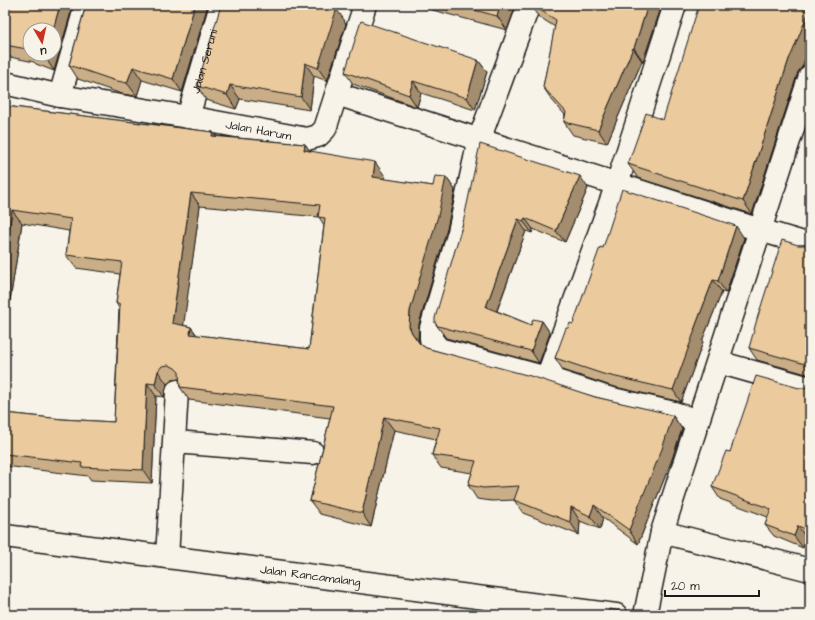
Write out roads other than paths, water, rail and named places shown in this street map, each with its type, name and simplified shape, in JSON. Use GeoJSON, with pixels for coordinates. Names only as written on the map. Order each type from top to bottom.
{"type":"FeatureCollection","features":[{"type":"Feature","properties":{"kind":"street"},"geometry":{"type":"LineString","coordinates":[[60,96],[86,5]]}},
{"type":"Feature","properties":{"kind":"street","name":"Jalan Seruni"},"geometry":{"type":"LineString","coordinates":[[188,117],[221,5]]}},
{"type":"Feature","properties":{"kind":"street","name":"Jalan Harum"},"geometry":{"type":"LineString","coordinates":[[5,83],[60,96],[188,117],[307,139],[318,136],[325,129],[365,5]]}},
{"type":"Feature","properties":{"kind":"street"},"geometry":{"type":"LineString","coordinates":[[529,5],[480,140],[459,232],[431,328],[431,339],[439,348],[547,378],[608,398],[698,420]]}},
{"type":"Feature","properties":{"kind":"street"},"geometry":{"type":"LineString","coordinates":[[547,378],[617,184],[675,5]]}},
{"type":"Feature","properties":{"kind":"street"},"geometry":{"type":"LineString","coordinates":[[647,605],[662,532],[810,76]]}},
{"type":"Feature","properties":{"kind":"street"},"geometry":{"type":"LineString","coordinates":[[337,94],[810,245]]}},
{"type":"Feature","properties":{"kind":"street"},"geometry":{"type":"LineString","coordinates":[[718,362],[810,388]]}},
{"type":"Feature","properties":{"kind":"street"},"geometry":{"type":"LineString","coordinates":[[168,549],[178,391]]}},
{"type":"Feature","properties":{"kind":"street"},"geometry":{"type":"LineString","coordinates":[[174,442],[313,453]]}},
{"type":"Feature","properties":{"kind":"street"},"geometry":{"type":"LineString","coordinates":[[662,532],[810,570]]}},
{"type":"Feature","properties":{"kind":"street","name":"Jalan Rancamalang"},"geometry":{"type":"LineString","coordinates":[[5,536],[168,549],[616,615]]}}]}
